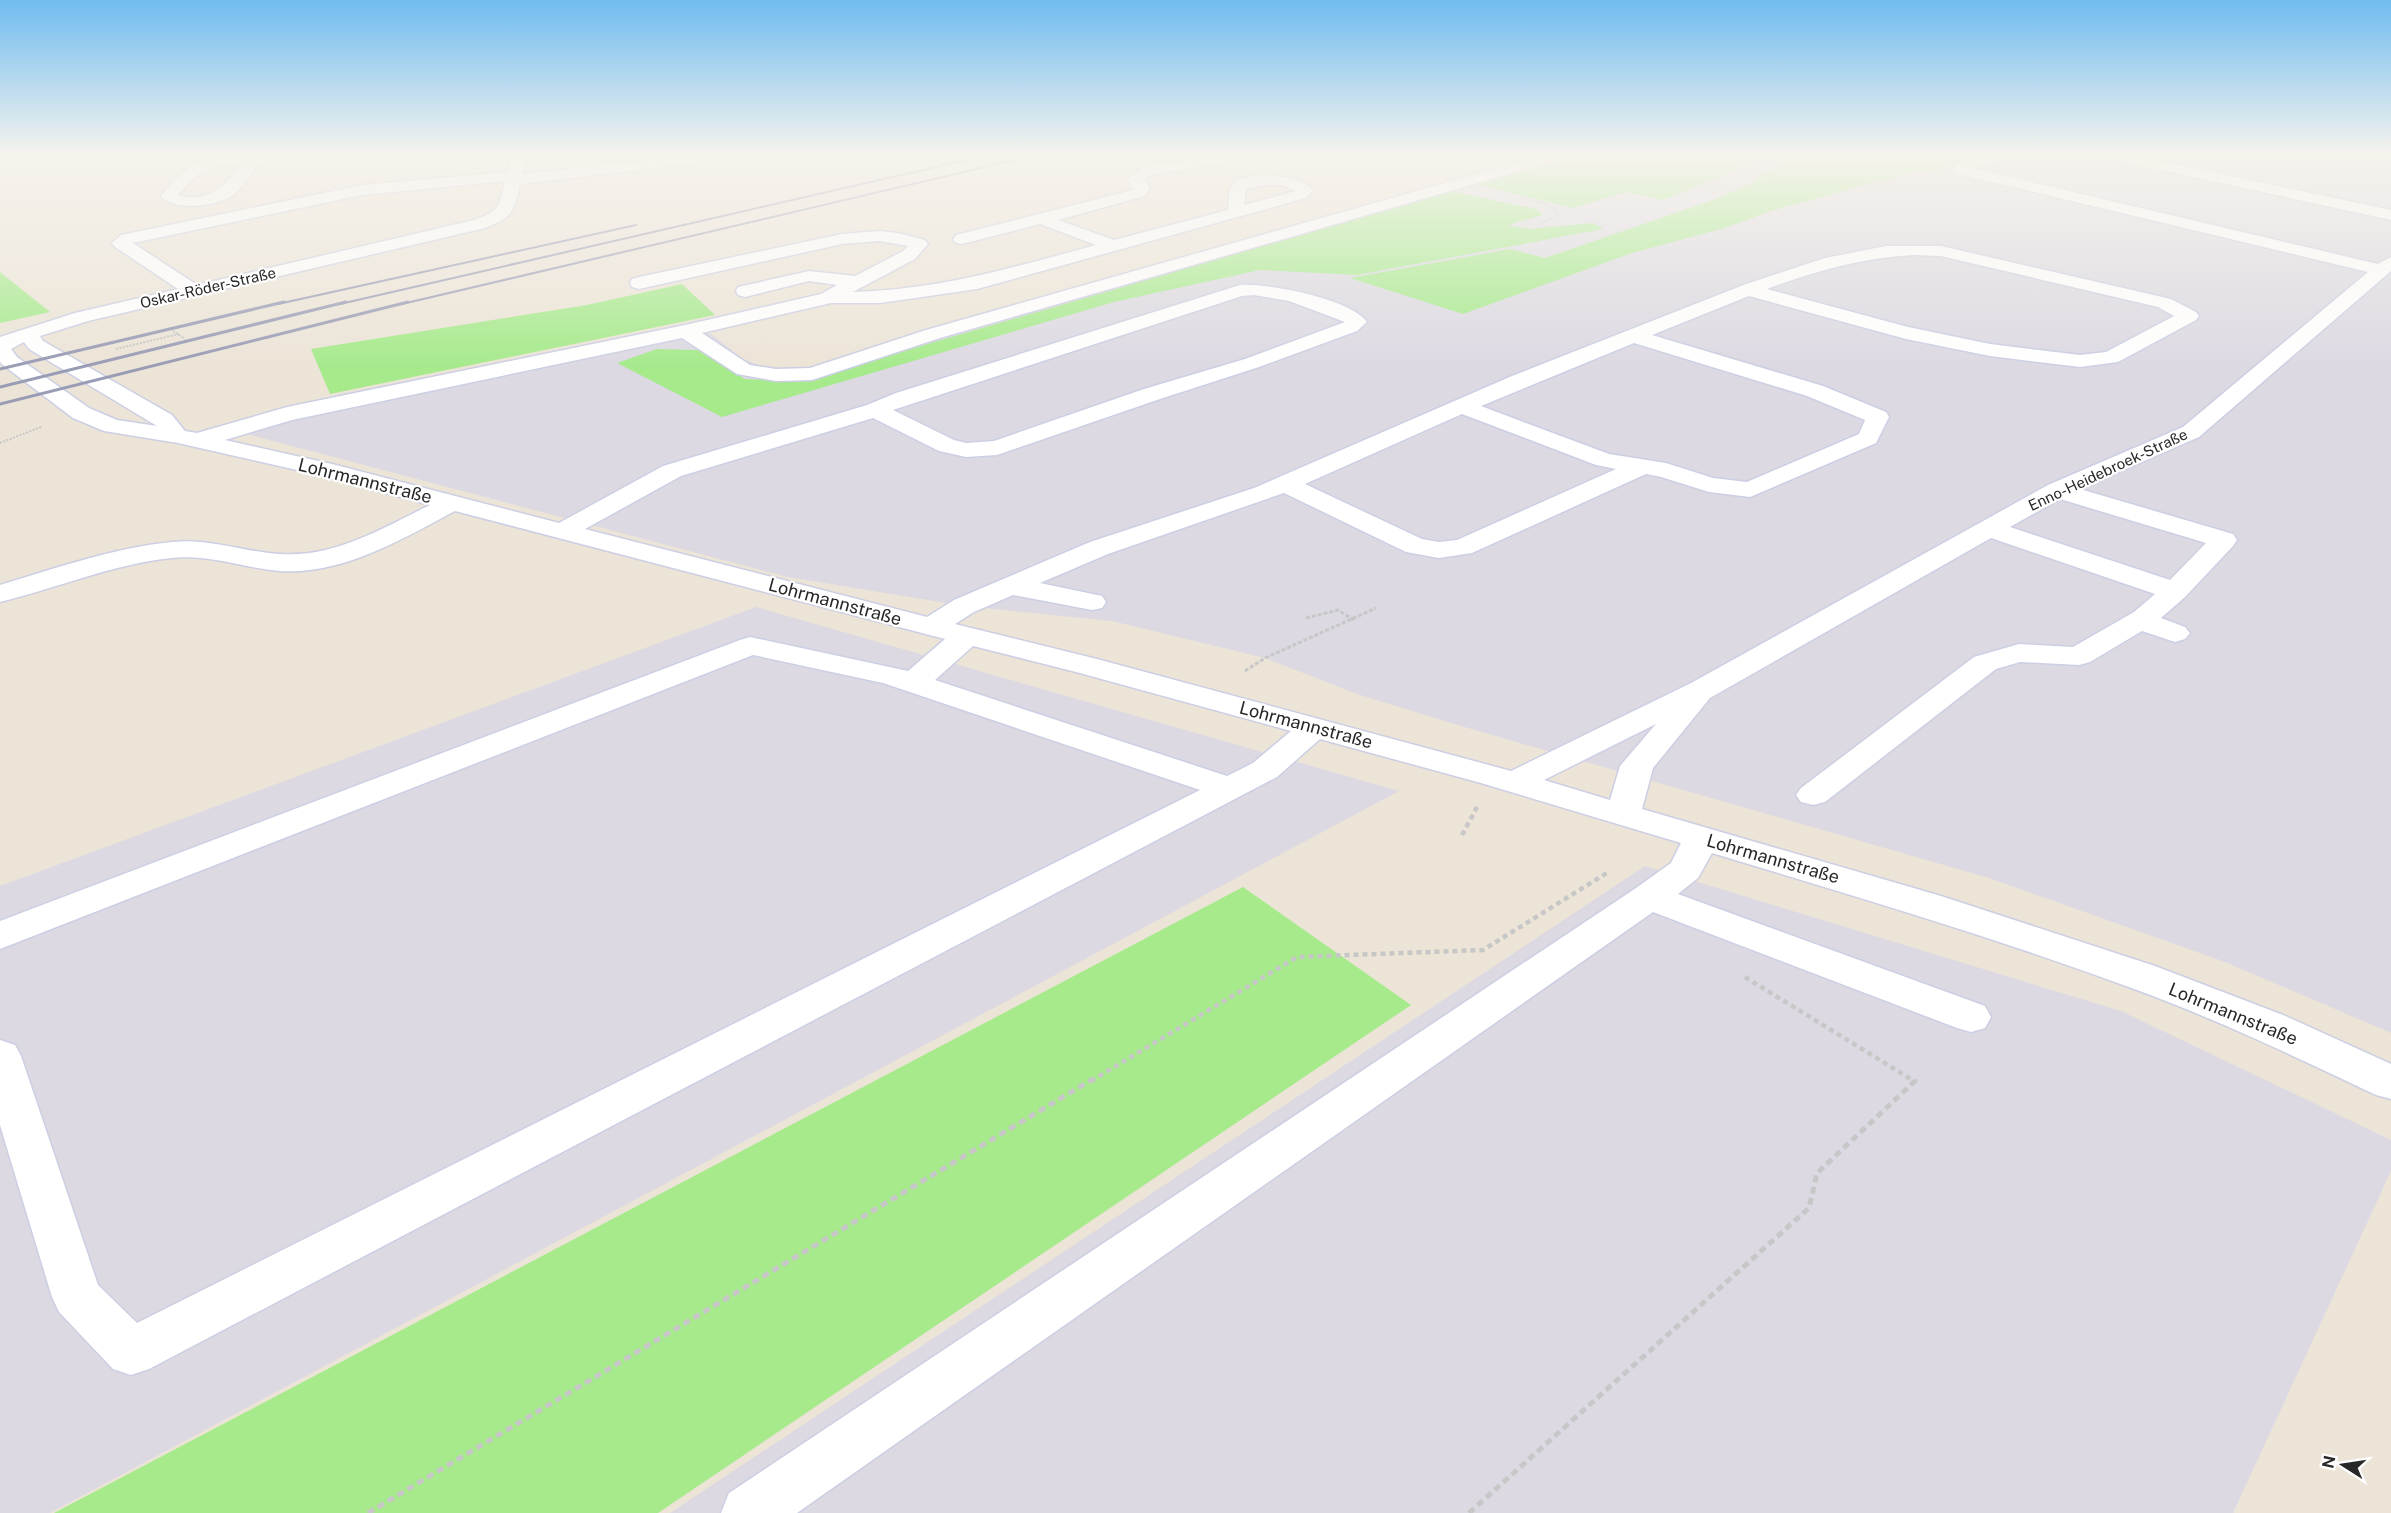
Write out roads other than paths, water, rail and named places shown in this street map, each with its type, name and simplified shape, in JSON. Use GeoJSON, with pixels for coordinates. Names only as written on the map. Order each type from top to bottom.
{"type":"FeatureCollection","features":[{"type":"Feature","properties":{"kind":"street"},"geometry":{"type":"LineString","coordinates":[[186,227],[136,237],[121,243],[194,291]]}},
{"type":"Feature","properties":{"kind":"street","name":"Oskar-Röder-Straße"},"geometry":{"type":"LineString","coordinates":[[28,333],[82,317],[468,227]]}},
{"type":"Feature","properties":{"kind":"street"},"geometry":{"type":"LineString","coordinates":[[962,239],[1011,227]]}},
{"type":"Feature","properties":{"kind":"street"},"geometry":{"type":"LineString","coordinates":[[1062,227],[1114,246]]}},
{"type":"Feature","properties":{"kind":"street"},"geometry":{"type":"LineString","coordinates":[[827,298],[880,297],[977,283],[1187,227]]}},
{"type":"Feature","properties":{"kind":"street"},"geometry":{"type":"LineString","coordinates":[[685,331],[744,370],[776,375],[812,374],[933,334],[1309,227]]}},
{"type":"Feature","properties":{"kind":"street"},"geometry":{"type":"LineString","coordinates":[[2208,227],[2386,266]]}},
{"type":"Feature","properties":{"kind":"street","name":"Lohrmannstraße"},"geometry":{"type":"LineString","coordinates":[[187,439],[288,414],[685,331],[827,298],[909,255],[919,244],[879,236],[842,239],[639,283]]}},
{"type":"Feature","properties":{"kind":"street"},"geometry":{"type":"LineString","coordinates":[[931,627],[964,606],[1100,548],[1284,483],[1461,406],[1748,290],[1815,265],[1857,256],[1919,249],[1941,251],[2163,303],[2189,316],[2111,358],[2080,361],[1990,350],[1906,333],[1748,290]]}},
{"type":"Feature","properties":{"kind":"street","name":"Enno-Heidebroek-Straße"},"geometry":{"type":"LineString","coordinates":[[1515,782],[1590,742],[1702,690],[2057,490],[2191,432],[2386,266]]}},
{"type":"Feature","properties":{"kind":"street"},"geometry":{"type":"LineString","coordinates":[[745,291],[809,276],[857,282]]}},
{"type":"Feature","properties":{"kind":"street"},"geometry":{"type":"LineString","coordinates":[[561,532],[672,471],[875,410],[904,398],[1240,291],[1257,288],[1274,290],[1350,316],[1357,322],[1350,327],[1252,363],[1152,394],[997,448],[966,450],[947,446],[875,410]]}},
{"type":"Feature","properties":{"kind":"street"},"geometry":{"type":"LineString","coordinates":[[0,337],[28,333],[36,345],[164,420],[187,439]]}},
{"type":"Feature","properties":{"kind":"street","name":"Lohrmannstraße"},"geometry":{"type":"LineString","coordinates":[[28,333],[11,339],[0,348],[10,361],[81,412],[112,426],[187,439],[323,469],[968,635],[1515,782],[1928,905],[2141,976],[2268,1026],[2391,1083]]}},
{"type":"Feature","properties":{"kind":"street"},"geometry":{"type":"LineString","coordinates":[[1461,406],[1604,460],[1666,470],[1709,485],[1750,490],[1868,438],[1878,417],[1815,391],[1633,336]]}},
{"type":"Feature","properties":{"kind":"street"},"geometry":{"type":"LineString","coordinates":[[1284,483],[1415,546],[1439,550],[1463,547],[1641,467]]}},
{"type":"Feature","properties":{"kind":"street"},"geometry":{"type":"LineString","coordinates":[[1813,795],[1985,663],[2019,653],[2079,656],[2144,618],[2175,591],[2224,540],[2057,490]]}},
{"type":"Feature","properties":{"kind":"street"},"geometry":{"type":"LineString","coordinates":[[0,594],[114,562],[173,549],[221,551],[294,563],[324,559],[403,528],[452,503]]}},
{"type":"Feature","properties":{"kind":"street"},"geometry":{"type":"LineString","coordinates":[[1987,528],[2175,591]]}},
{"type":"Feature","properties":{"kind":"street"},"geometry":{"type":"LineString","coordinates":[[1010,586],[1092,602]]}},
{"type":"Feature","properties":{"kind":"street"},"geometry":{"type":"LineString","coordinates":[[2144,618],[2148,623],[2175,633]]}},
{"type":"Feature","properties":{"kind":"street"},"geometry":{"type":"LineString","coordinates":[[913,683],[968,635]]}},
{"type":"Feature","properties":{"kind":"street"},"geometry":{"type":"LineString","coordinates":[[0,936],[750,646],[890,675],[1228,788]]}},
{"type":"Feature","properties":{"kind":"street","name":"Enno-Heidebroek-Straße"},"geometry":{"type":"LineString","coordinates":[[1623,815],[1637,766],[1702,690]]}},
{"type":"Feature","properties":{"kind":"street"},"geometry":{"type":"LineString","coordinates":[[0,1056],[77,1297],[131,1352],[1265,770],[1314,727]]}},
{"type":"Feature","properties":{"kind":"street"},"geometry":{"type":"LineString","coordinates":[[749,1513],[1633,881],[1685,870],[1702,837]]}},
{"type":"Feature","properties":{"kind":"street"},"geometry":{"type":"LineString","coordinates":[[1633,881],[1971,1017]]}},
{"type":"Feature","properties":{"kind":"railway"},"geometry":{"type":"LineString","coordinates":[[278,304],[629,227]]}},
{"type":"Feature","properties":{"kind":"railway"},"geometry":{"type":"LineString","coordinates":[[340,304],[677,227]]}},
{"type":"Feature","properties":{"kind":"railway"},"geometry":{"type":"LineString","coordinates":[[402,304],[731,227]]}},
{"type":"Feature","properties":{"kind":"railway"},"geometry":{"type":"LineString","coordinates":[[0,369],[284,302]]}},
{"type":"Feature","properties":{"kind":"railway"},"geometry":{"type":"LineString","coordinates":[[0,387],[346,302]]}},
{"type":"Feature","properties":{"kind":"railway"},"geometry":{"type":"LineString","coordinates":[[0,404],[408,302]]}}]}
